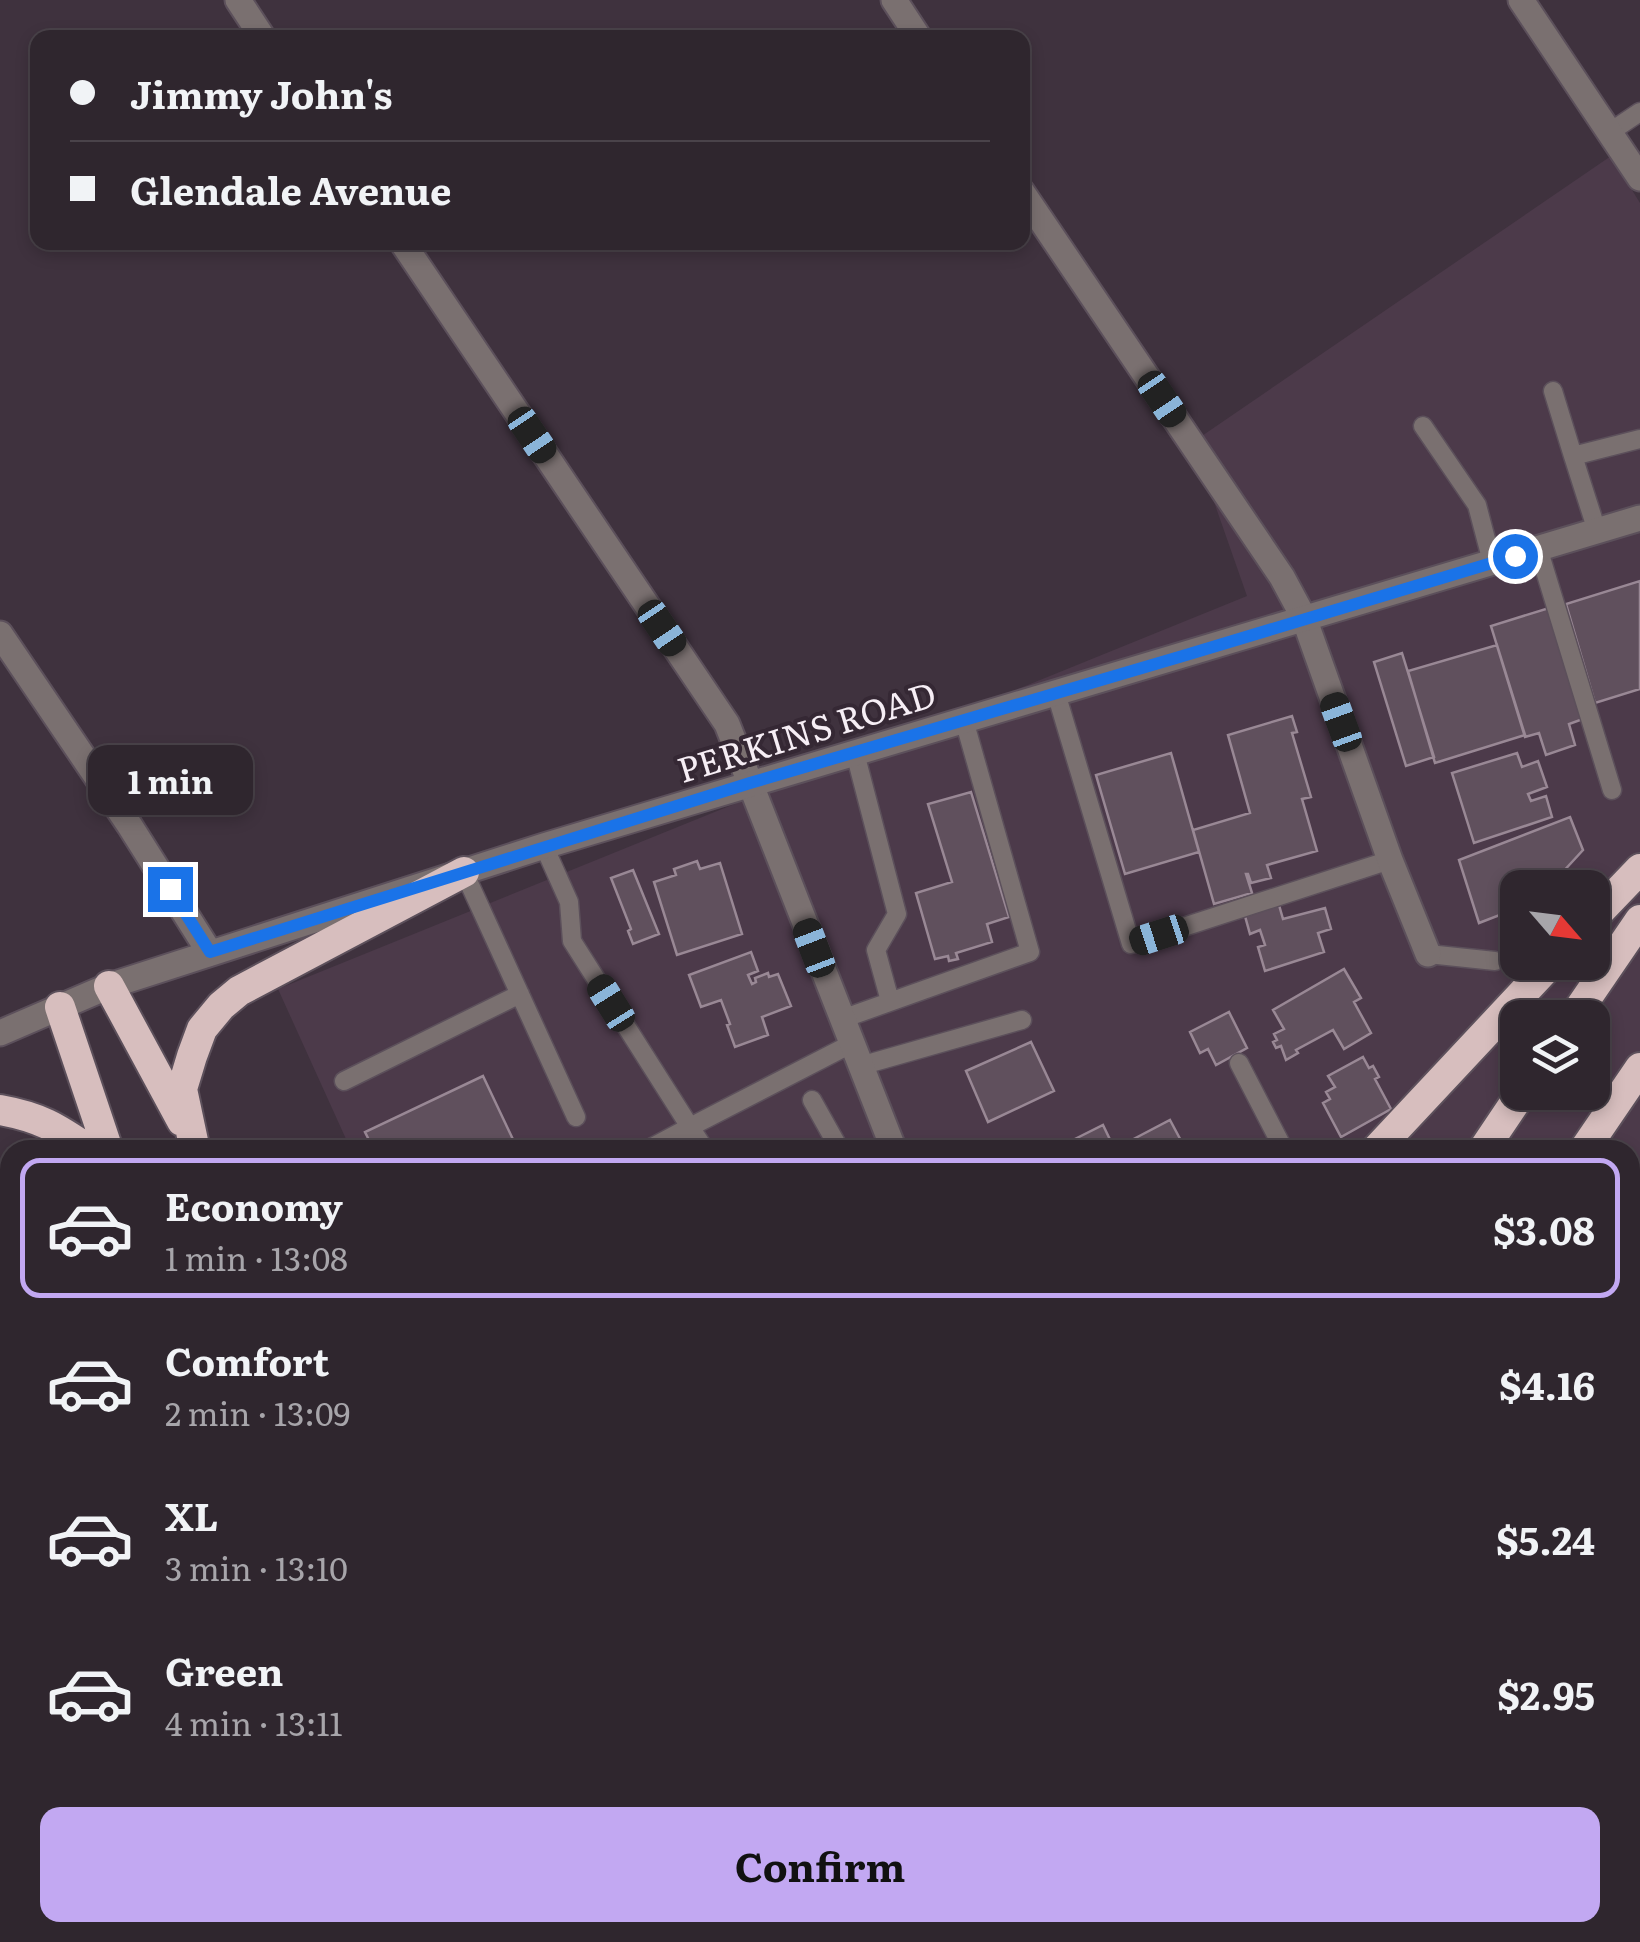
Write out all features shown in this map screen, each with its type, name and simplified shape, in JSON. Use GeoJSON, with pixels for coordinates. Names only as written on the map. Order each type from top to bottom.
{"type":"FeatureCollection","features":[{"type":"Feature","properties":{"kind":"highway"},"geometry":{"type":"LineString","coordinates":[[1610,900],[1640,868]]}},
{"type":"Feature","properties":{"kind":"highway"},"geometry":{"type":"LineString","coordinates":[[194,1140],[182,1090],[202,1029],[221,1006],[239,991],[464,872]]}},
{"type":"Feature","properties":{"kind":"highway"},"geometry":{"type":"LineString","coordinates":[[1585,1000],[1640,920]]}},
{"type":"Feature","properties":{"kind":"highway"},"geometry":{"type":"LineString","coordinates":[[1385,1140],[1535,980]]}},
{"type":"Feature","properties":{"kind":"highway"},"geometry":{"type":"LineString","coordinates":[[109,986],[192,1140]]}},
{"type":"Feature","properties":{"kind":"highway"},"geometry":{"type":"LineString","coordinates":[[60,1007],[105,1140]]}},
{"type":"Feature","properties":{"kind":"highway"},"geometry":{"type":"LineString","coordinates":[[1591,1140],[1640,1068]]}},
{"type":"Feature","properties":{"kind":"highway"},"geometry":{"type":"LineString","coordinates":[[0,1110],[40,1120],[75,1140]]}},
{"type":"Feature","properties":{"kind":"highway"},"geometry":{"type":"LineString","coordinates":[[1490,1140],[1510,1110]]}},
{"type":"Feature","properties":{"kind":"street"},"geometry":{"type":"LineString","coordinates":[[238,0],[258,30]]}},
{"type":"Feature","properties":{"kind":"street"},"geometry":{"type":"LineString","coordinates":[[894,0],[914,30]]}},
{"type":"Feature","properties":{"kind":"street"},"geometry":{"type":"LineString","coordinates":[[1521,0],[1640,178]]}},
{"type":"Feature","properties":{"kind":"street"},"geometry":{"type":"LineString","coordinates":[[1030,204],[1282,577],[1304,618],[1390,860],[1428,954]]}},
{"type":"Feature","properties":{"kind":"street"},"geometry":{"type":"LineString","coordinates":[[407,250],[728,724],[890,1140]]}},
{"type":"Feature","properties":{"kind":"street","name":"PERKINS ROAD"},"geometry":{"type":"LineString","coordinates":[[0,1033],[109,986],[544,846],[1640,518]]}},
{"type":"Feature","properties":{"kind":"street"},"geometry":{"type":"LineString","coordinates":[[0,634],[210,952]]}},
{"type":"Feature","properties":{"kind":"lane"},"geometry":{"type":"LineString","coordinates":[[1610,132],[1640,112]]}},
{"type":"Feature","properties":{"kind":"lane"},"geometry":{"type":"LineString","coordinates":[[1553,391],[1597,531]]}},
{"type":"Feature","properties":{"kind":"lane"},"geometry":{"type":"LineString","coordinates":[[1423,426],[1477,505],[1492,562]]}},
{"type":"Feature","properties":{"kind":"lane"},"geometry":{"type":"LineString","coordinates":[[1573,456],[1640,439]]}},
{"type":"Feature","properties":{"kind":"lane"},"geometry":{"type":"LineString","coordinates":[[1538,548],[1612,790]]}},
{"type":"Feature","properties":{"kind":"lane"},"geometry":{"type":"LineString","coordinates":[[1056,693],[1130,944],[1390,860]]}},
{"type":"Feature","properties":{"kind":"lane"},"geometry":{"type":"LineString","coordinates":[[842,1020],[1030,952],[964,720]]}},
{"type":"Feature","properties":{"kind":"lane"},"geometry":{"type":"LineString","coordinates":[[855,753],[897,914],[876,950],[890,1002]]}},
{"type":"Feature","properties":{"kind":"lane"},"geometry":{"type":"LineString","coordinates":[[544,846],[569,902],[572,942],[698,1140]]}},
{"type":"Feature","properties":{"kind":"lane"},"geometry":{"type":"LineString","coordinates":[[464,872],[576,1117]]}},
{"type":"Feature","properties":{"kind":"lane"},"geometry":{"type":"LineString","coordinates":[[1428,954],[1494,961]]}},
{"type":"Feature","properties":{"kind":"lane"},"geometry":{"type":"LineString","coordinates":[[344,1081],[520,994]]}},
{"type":"Feature","properties":{"kind":"lane"},"geometry":{"type":"LineString","coordinates":[[665,1140],[856,1055],[1022,1020]]}},
{"type":"Feature","properties":{"kind":"lane"},"geometry":{"type":"LineString","coordinates":[[1239,1063],[1279,1140]]}},
{"type":"Feature","properties":{"kind":"lane"},"geometry":{"type":"LineString","coordinates":[[812,1100],[834,1140]]}},
{"type":"Feature","properties":{"kind":"shaded area"},"geometry":{"type":"Polygon","coordinates":[[[1611,156],[1640,203],[1640,1140],[346,1140],[278,989],[1247,596],[1193,442],[1611,156]]]}},
{"type":"Feature","properties":{"kind":"building"},"geometry":{"type":"Polygon","coordinates":[[[1640,581],[1640,689],[1595,703],[1566,604],[1640,581]]]}},
{"type":"Feature","properties":{"kind":"building"},"geometry":{"type":"Polygon","coordinates":[[[1549,608],[1583,719],[1569,724],[1575,745],[1546,755],[1539,733],[1525,737],[1491,626],[1549,608]]]}},
{"type":"Feature","properties":{"kind":"building"},"geometry":{"type":"Polygon","coordinates":[[[1497,645],[1525,735],[1435,763],[1408,671],[1497,645]]]}},
{"type":"Feature","properties":{"kind":"building"},"geometry":{"type":"Polygon","coordinates":[[[1402,653],[1434,757],[1406,766],[1374,662],[1402,653]]]}},
{"type":"Feature","properties":{"kind":"building"},"geometry":{"type":"Polygon","coordinates":[[[1292,716],[1297,732],[1292,733],[1311,797],[1302,799],[1317,851],[1267,865],[1271,878],[1251,883],[1246,874],[1252,893],[1214,904],[1193,830],[1250,813],[1228,735],[1292,716]]]}},
{"type":"Feature","properties":{"kind":"building"},"geometry":{"type":"Polygon","coordinates":[[[1171,753],[1199,852],[1125,874],[1096,775],[1171,753]]]}},
{"type":"Feature","properties":{"kind":"building"},"geometry":{"type":"Polygon","coordinates":[[[1517,753],[1522,767],[1538,761],[1547,787],[1528,794],[1531,801],[1546,796],[1552,817],[1474,843],[1452,773],[1517,753]]]}},
{"type":"Feature","properties":{"kind":"building"},"geometry":{"type":"Polygon","coordinates":[[[971,792],[1009,917],[987,924],[992,942],[956,953],[958,959],[935,959],[916,893],[952,882],[928,804],[971,792]]]}},
{"type":"Feature","properties":{"kind":"building"},"geometry":{"type":"Polygon","coordinates":[[[1570,817],[1583,850],[1565,870],[1500,870],[1500,915],[1479,923],[1459,860],[1570,817]]]}},
{"type":"Feature","properties":{"kind":"building"},"geometry":{"type":"Polygon","coordinates":[[[697,861],[700,869],[720,863],[742,934],[677,955],[654,882],[676,875],[674,869],[697,861]]]}},
{"type":"Feature","properties":{"kind":"building"},"geometry":{"type":"Polygon","coordinates":[[[633,870],[659,934],[633,944],[611,878],[633,870]]]}},
{"type":"Feature","properties":{"kind":"building"},"geometry":{"type":"Polygon","coordinates":[[[1279,905],[1283,919],[1325,908],[1331,929],[1318,933],[1324,952],[1265,971],[1258,947],[1265,945],[1260,930],[1250,934],[1245,916],[1279,905]]]}},
{"type":"Feature","properties":{"kind":"building"},"geometry":{"type":"Polygon","coordinates":[[[751,952],[758,971],[748,975],[752,984],[755,978],[768,973],[769,977],[778,974],[791,1006],[762,1017],[768,1035],[735,1047],[721,1000],[701,1007],[689,975],[751,952]]]}},
{"type":"Feature","properties":{"kind":"building"},"geometry":{"type":"Polygon","coordinates":[[[1344,969],[1361,998],[1354,1002],[1371,1033],[1344,1049],[1333,1030],[1296,1050],[1298,1053],[1286,1060],[1281,1046],[1276,1048],[1273,1042],[1277,1040],[1274,1034],[1284,1029],[1273,1010],[1344,969]]]}},
{"type":"Feature","properties":{"kind":"building"},"geometry":{"type":"Polygon","coordinates":[[[1229,1012],[1247,1048],[1216,1065],[1208,1049],[1200,1053],[1190,1032],[1229,1012]]]}},
{"type":"Feature","properties":{"kind":"building"},"geometry":{"type":"Polygon","coordinates":[[[1031,1042],[1054,1091],[988,1122],[966,1071],[1031,1042]]]}},
{"type":"Feature","properties":{"kind":"building"},"geometry":{"type":"Polygon","coordinates":[[[1363,1057],[1379,1077],[1375,1079],[1391,1109],[1341,1137],[1323,1103],[1330,1099],[1326,1092],[1335,1087],[1328,1076],[1363,1057]]]}},
{"type":"Feature","properties":{"kind":"building"},"geometry":{"type":"Polygon","coordinates":[[[483,1076],[513,1140],[369,1140],[365,1132],[483,1076]]]}},
{"type":"Feature","properties":{"kind":"building"},"geometry":{"type":"Polygon","coordinates":[[[1170,1120],[1181,1140],[1132,1140],[1170,1120]]]}},
{"type":"Feature","properties":{"kind":"building"},"geometry":{"type":"Polygon","coordinates":[[[1103,1125],[1110,1140],[1073,1140],[1103,1125]]]}},
{"type":"Feature","properties":{"kind":"route"},"geometry":{"type":"LineString","coordinates":[[170,889],[210,952],[750,783],[1515,556]]}}]}
